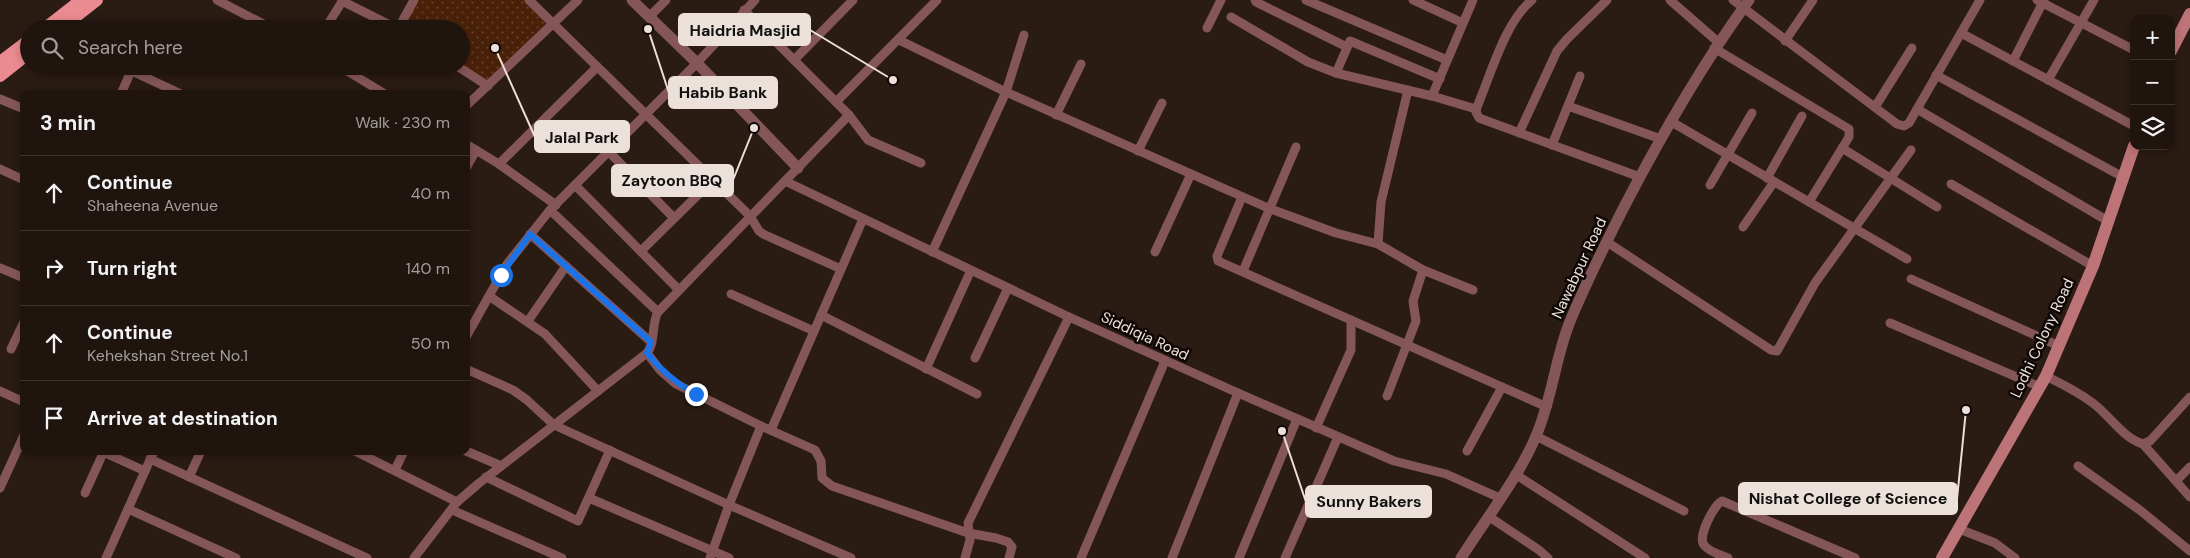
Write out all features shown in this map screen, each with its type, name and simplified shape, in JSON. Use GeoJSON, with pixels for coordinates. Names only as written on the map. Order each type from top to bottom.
{"type":"FeatureCollection","features":[{"type":"Feature","properties":{"kind":"main road"},"geometry":{"type":"LineString","coordinates":[[55,20],[81,0]]}},
{"type":"Feature","properties":{"kind":"main road"},"geometry":{"type":"LineString","coordinates":[[71,20],[97,0]]}},
{"type":"Feature","properties":{"kind":"main road"},"geometry":{"type":"LineString","coordinates":[[2175,43],[2190,14]]}},
{"type":"Feature","properties":{"kind":"main road"},"geometry":{"type":"LineString","coordinates":[[0,62],[20,47]]}},
{"type":"Feature","properties":{"kind":"main road"},"geometry":{"type":"LineString","coordinates":[[0,76],[20,60]]}},
{"type":"Feature","properties":{"kind":"main road","name":"Lodhi Colony Road"},"geometry":{"type":"LineString","coordinates":[[1942,558],[2043,381],[2093,266],[2133,150]]}},
{"type":"Feature","properties":{"kind":"street"},"geometry":{"type":"LineString","coordinates":[[217,0],[256,20]]}},
{"type":"Feature","properties":{"kind":"street"},"geometry":{"type":"LineString","coordinates":[[331,20],[343,0],[381,20]]}},
{"type":"Feature","properties":{"kind":"street"},"geometry":{"type":"LineString","coordinates":[[403,20],[414,0]]}},
{"type":"Feature","properties":{"kind":"street"},"geometry":{"type":"LineString","coordinates":[[529,0],[750,216],[763,234],[841,269]]}},
{"type":"Feature","properties":{"kind":"street"},"geometry":{"type":"LineString","coordinates":[[470,102],[578,0]]}},
{"type":"Feature","properties":{"kind":"street"},"geometry":{"type":"LineString","coordinates":[[632,0],[697,62],[798,168]]}},
{"type":"Feature","properties":{"kind":"street"},"geometry":{"type":"LineString","coordinates":[[650,16],[666,0]]}},
{"type":"Feature","properties":{"kind":"street"},"geometry":{"type":"LineString","coordinates":[[470,330],[507,264],[553,207],[697,62],[755,0]]}},
{"type":"Feature","properties":{"kind":"street"},"geometry":{"type":"LineString","coordinates":[[794,60],[853,0]]}},
{"type":"Feature","properties":{"kind":"street"},"geometry":{"type":"LineString","coordinates":[[836,102],[937,0]]}},
{"type":"Feature","properties":{"kind":"street"},"geometry":{"type":"LineString","coordinates":[[1207,28],[1221,0]]}},
{"type":"Feature","properties":{"kind":"street"},"geometry":{"type":"LineString","coordinates":[[1256,0],[1256,2],[1347,47]]}},
{"type":"Feature","properties":{"kind":"street"},"geometry":{"type":"LineString","coordinates":[[1306,0],[1447,60]]}},
{"type":"Feature","properties":{"kind":"street"},"geometry":{"type":"LineString","coordinates":[[1413,0],[1463,23]]}},
{"type":"Feature","properties":{"kind":"street"},"geometry":{"type":"LineString","coordinates":[[1432,96],[1473,0]]}},
{"type":"Feature","properties":{"kind":"street"},"geometry":{"type":"LineString","coordinates":[[1532,0],[1516,17],[1476,109],[1479,118],[1640,176]]}},
{"type":"Feature","properties":{"kind":"street"},"geometry":{"type":"LineString","coordinates":[[1519,132],[1557,51],[1566,39],[1607,0]]}},
{"type":"Feature","properties":{"kind":"street"},"geometry":{"type":"LineString","coordinates":[[1670,0],[1716,45],[1849,129],[1850,133],[1842,148],[1809,202]]}},
{"type":"Feature","properties":{"kind":"street"},"geometry":{"type":"LineString","coordinates":[[1733,0],[1746,4],[1785,41],[1897,124],[1904,126],[1909,123],[1980,0]]}},
{"type":"Feature","properties":{"kind":"street"},"geometry":{"type":"LineString","coordinates":[[1785,41],[1813,0]]}},
{"type":"Feature","properties":{"kind":"street"},"geometry":{"type":"LineString","coordinates":[[2048,80],[2094,0]]}},
{"type":"Feature","properties":{"kind":"street"},"geometry":{"type":"LineString","coordinates":[[2013,61],[2042,1],[2130,48]]}},
{"type":"Feature","properties":{"kind":"street","name":"Nawabpur Road"},"geometry":{"type":"LineString","coordinates":[[1461,558],[1515,474],[1536,436],[1547,407],[1560,352],[1570,323],[1640,176],[1716,45],[1746,4]]}},
{"type":"Feature","properties":{"kind":"street"},"geometry":{"type":"LineString","coordinates":[[744,10],[849,115],[868,140],[921,163]]}},
{"type":"Feature","properties":{"kind":"street"},"geometry":{"type":"LineString","coordinates":[[1231,16],[1308,62],[1336,73],[1432,96],[1476,109]]}},
{"type":"Feature","properties":{"kind":"street"},"geometry":{"type":"LineString","coordinates":[[1961,33],[2130,124]]}},
{"type":"Feature","properties":{"kind":"street"},"geometry":{"type":"LineString","coordinates":[[932,252],[1006,92],[1024,34]]}},
{"type":"Feature","properties":{"kind":"street"},"geometry":{"type":"LineString","coordinates":[[899,40],[1056,115],[1242,197],[1336,234],[1378,244],[1423,270],[1473,290]]}},
{"type":"Feature","properties":{"kind":"street"},"geometry":{"type":"LineString","coordinates":[[1336,73],[1347,47],[1352,41],[1440,79]]}},
{"type":"Feature","properties":{"kind":"street"},"geometry":{"type":"LineString","coordinates":[[1875,108],[1912,48]]}},
{"type":"Feature","properties":{"kind":"street"},"geometry":{"type":"LineString","coordinates":[[1056,115],[1081,64]]}},
{"type":"Feature","properties":{"kind":"street"},"geometry":{"type":"LineString","coordinates":[[499,164],[597,67]]}},
{"type":"Feature","properties":{"kind":"street"},"geometry":{"type":"LineString","coordinates":[[470,74],[488,86]]}},
{"type":"Feature","properties":{"kind":"street"},"geometry":{"type":"LineString","coordinates":[[123,90],[129,75]]}},
{"type":"Feature","properties":{"kind":"street"},"geometry":{"type":"LineString","coordinates":[[140,75],[171,90]]}},
{"type":"Feature","properties":{"kind":"street"},"geometry":{"type":"LineString","coordinates":[[354,75],[378,90]]}},
{"type":"Feature","properties":{"kind":"street"},"geometry":{"type":"LineString","coordinates":[[1936,75],[2123,177]]}},
{"type":"Feature","properties":{"kind":"street"},"geometry":{"type":"LineString","coordinates":[[1552,145],[1580,76]]}},
{"type":"Feature","properties":{"kind":"street"},"geometry":{"type":"LineString","coordinates":[[1378,244],[1381,202],[1408,90]]}},
{"type":"Feature","properties":{"kind":"street"},"geometry":{"type":"LineString","coordinates":[[0,99],[20,107]]}},
{"type":"Feature","properties":{"kind":"street"},"geometry":{"type":"LineString","coordinates":[[1138,151],[1162,103]]}},
{"type":"Feature","properties":{"kind":"street"},"geometry":{"type":"LineString","coordinates":[[1568,106],[1661,139]]}},
{"type":"Feature","properties":{"kind":"street"},"geometry":{"type":"LineString","coordinates":[[1917,109],[2108,221]]}},
{"type":"Feature","properties":{"kind":"street"},"geometry":{"type":"LineString","coordinates":[[1710,185],[1752,113]]}},
{"type":"Feature","properties":{"kind":"street"},"geometry":{"type":"LineString","coordinates":[[414,558],[454,506],[486,476],[647,353],[651,342],[654,320],[658,312],[849,115]]}},
{"type":"Feature","properties":{"kind":"street"},"geometry":{"type":"LineString","coordinates":[[1743,227],[1770,180],[1802,116]]}},
{"type":"Feature","properties":{"kind":"street"},"geometry":{"type":"LineString","coordinates":[[1670,122],[1907,259]]}},
{"type":"Feature","properties":{"kind":"street"},"geometry":{"type":"LineString","coordinates":[[470,146],[499,164],[553,207],[658,312]]}},
{"type":"Feature","properties":{"kind":"street"},"geometry":{"type":"LineString","coordinates":[[1243,271],[1268,208],[1296,147]]}},
{"type":"Feature","properties":{"kind":"street"},"geometry":{"type":"LineString","coordinates":[[1842,148],[1892,177],[1937,207]]}},
{"type":"Feature","properties":{"kind":"street"},"geometry":{"type":"LineString","coordinates":[[470,161],[476,150]]}},
{"type":"Feature","properties":{"kind":"street"},"geometry":{"type":"LineString","coordinates":[[1607,242],[1774,352],[1779,349],[1815,284],[1911,150]]}},
{"type":"Feature","properties":{"kind":"street"},"geometry":{"type":"LineString","coordinates":[[608,151],[674,218]]}},
{"type":"Feature","properties":{"kind":"street"},"geometry":{"type":"LineString","coordinates":[[0,169],[20,178]]}},
{"type":"Feature","properties":{"kind":"street"},"geometry":{"type":"LineString","coordinates":[[1155,252],[1191,174]]}},
{"type":"Feature","properties":{"kind":"street"},"geometry":{"type":"LineString","coordinates":[[640,251],[713,180]]}},
{"type":"Feature","properties":{"kind":"street","name":"Siddiqia Road"},"geometry":{"type":"LineString","coordinates":[[785,181],[1008,288],[1238,394],[1394,461],[1463,480],[1500,498]]}},
{"type":"Feature","properties":{"kind":"street"},"geometry":{"type":"LineString","coordinates":[[1951,184],[2093,266]]}},
{"type":"Feature","properties":{"kind":"street"},"geometry":{"type":"LineString","coordinates":[[575,185],[679,290]]}},
{"type":"Feature","properties":{"kind":"street"},"geometry":{"type":"LineString","coordinates":[[1242,197],[1217,259],[1547,407]]}},
{"type":"Feature","properties":{"kind":"street"},"geometry":{"type":"LineString","coordinates":[[771,430],[863,218]]}},
{"type":"Feature","properties":{"kind":"street"},"geometry":{"type":"LineString","coordinates":[[530,234],[651,342]]}},
{"type":"Feature","properties":{"kind":"street"},"geometry":{"type":"LineString","coordinates":[[528,321],[566,266]]}},
{"type":"Feature","properties":{"kind":"street"},"geometry":{"type":"LineString","coordinates":[[0,268],[20,276]]}},
{"type":"Feature","properties":{"kind":"street"},"geometry":{"type":"LineString","coordinates":[[926,369],[971,270]]}},
{"type":"Feature","properties":{"kind":"street"},"geometry":{"type":"LineString","coordinates":[[1387,396],[1416,321],[1413,301],[1423,270]]}},
{"type":"Feature","properties":{"kind":"street"},"geometry":{"type":"LineString","coordinates":[[1911,279],[2059,346]]}},
{"type":"Feature","properties":{"kind":"street"},"geometry":{"type":"LineString","coordinates":[[975,358],[1008,288]]}},
{"type":"Feature","properties":{"kind":"street"},"geometry":{"type":"LineString","coordinates":[[731,294],[814,331]]}},
{"type":"Feature","properties":{"kind":"street"},"geometry":{"type":"LineString","coordinates":[[489,296],[545,334],[598,391]]}},
{"type":"Feature","properties":{"kind":"street"},"geometry":{"type":"LineString","coordinates":[[821,314],[977,394]]}},
{"type":"Feature","properties":{"kind":"street"},"geometry":{"type":"LineString","coordinates":[[965,558],[970,540],[968,523],[971,516],[1070,317]]}},
{"type":"Feature","properties":{"kind":"street"},"geometry":{"type":"LineString","coordinates":[[1316,428],[1350,350],[1350,320]]}},
{"type":"Feature","properties":{"kind":"street"},"geometry":{"type":"LineString","coordinates":[[1890,323],[2077,392],[2095,405],[2131,438],[2143,444],[2190,496]]}},
{"type":"Feature","properties":{"kind":"street"},"geometry":{"type":"LineString","coordinates":[[11,349],[20,330]]}},
{"type":"Feature","properties":{"kind":"street"},"geometry":{"type":"LineString","coordinates":[[647,353],[660,370],[676,384],[815,450],[821,461],[822,478],[832,486],[968,533],[1008,542],[1012,547],[1009,558]]}},
{"type":"Feature","properties":{"kind":"street"},"geometry":{"type":"LineString","coordinates":[[1081,558],[1165,361]]}},
{"type":"Feature","properties":{"kind":"street"},"geometry":{"type":"LineString","coordinates":[[470,371],[513,390],[554,425],[729,506],[851,558]]}},
{"type":"Feature","properties":{"kind":"street"},"geometry":{"type":"LineString","coordinates":[[1467,451],[1502,387]]}},
{"type":"Feature","properties":{"kind":"street"},"geometry":{"type":"LineString","coordinates":[[0,391],[20,400]]}},
{"type":"Feature","properties":{"kind":"street"},"geometry":{"type":"LineString","coordinates":[[1172,558],[1238,394]]}},
{"type":"Feature","properties":{"kind":"street"},"geometry":{"type":"LineString","coordinates":[[2143,444],[2150,442],[2190,398]]}},
{"type":"Feature","properties":{"kind":"street"},"geometry":{"type":"LineString","coordinates":[[1239,558],[1297,419]]}},
{"type":"Feature","properties":{"kind":"street"},"geometry":{"type":"LineString","coordinates":[[712,554],[761,426]]}},
{"type":"Feature","properties":{"kind":"street"},"geometry":{"type":"LineString","coordinates":[[1536,436],[1684,511]]}},
{"type":"Feature","properties":{"kind":"street"},"geometry":{"type":"LineString","coordinates":[[1285,558],[1338,437]]}},
{"type":"Feature","properties":{"kind":"street"},"geometry":{"type":"LineString","coordinates":[[0,488],[20,444]]}},
{"type":"Feature","properties":{"kind":"street"},"geometry":{"type":"LineString","coordinates":[[486,476],[578,521],[610,450]]}},
{"type":"Feature","properties":{"kind":"street"},"geometry":{"type":"LineString","coordinates":[[470,453],[499,466]]}},
{"type":"Feature","properties":{"kind":"street"},"geometry":{"type":"LineString","coordinates":[[85,493],[102,455]]}},
{"type":"Feature","properties":{"kind":"street"},"geometry":{"type":"LineString","coordinates":[[110,455],[145,471]]}},
{"type":"Feature","properties":{"kind":"street"},"geometry":{"type":"LineString","coordinates":[[106,558],[152,455],[189,477],[367,558]]}},
{"type":"Feature","properties":{"kind":"street"},"geometry":{"type":"LineString","coordinates":[[189,477],[199,455]]}},
{"type":"Feature","properties":{"kind":"street"},"geometry":{"type":"LineString","coordinates":[[363,455],[395,470],[454,506],[562,558]]}},
{"type":"Feature","properties":{"kind":"street"},"geometry":{"type":"LineString","coordinates":[[395,470],[402,455]]}},
{"type":"Feature","properties":{"kind":"street"},"geometry":{"type":"LineString","coordinates":[[2078,466],[2141,511],[2190,551]]}},
{"type":"Feature","properties":{"kind":"street"},"geometry":{"type":"LineString","coordinates":[[2176,482],[2190,467]]}},
{"type":"Feature","properties":{"kind":"street"},"geometry":{"type":"LineString","coordinates":[[1515,474],[1645,558]]}},
{"type":"Feature","properties":{"kind":"street"},"geometry":{"type":"LineString","coordinates":[[589,498],[712,554],[729,558]]}},
{"type":"Feature","properties":{"kind":"street"},"geometry":{"type":"LineString","coordinates":[[1728,558],[1706,548],[1701,538],[1717,504],[1722,501],[1855,558]]}},
{"type":"Feature","properties":{"kind":"street"},"geometry":{"type":"LineString","coordinates":[[128,509],[236,558]]}},
{"type":"Feature","properties":{"kind":"street"},"geometry":{"type":"LineString","coordinates":[[1488,516],[1548,558]]}},
{"type":"Feature","properties":{"kind":"street"},"geometry":{"type":"LineString","coordinates":[[1959,529],[1995,544],[2015,558]]}},
{"type":"Feature","properties":{"kind":"shaded area"},"geometry":{"type":"Polygon","coordinates":[[[414,0],[529,0],[554,24],[488,86],[470,73],[470,20],[403,20],[414,0]]]}},
{"type":"Feature","properties":{"kind":"place","name":"Habib Bank"},"geometry":{"type":"Point","coordinates":[648,29]}},
{"type":"Feature","properties":{"kind":"place","name":"Jalal Park"},"geometry":{"type":"Point","coordinates":[495,48]}},
{"type":"Feature","properties":{"kind":"place","name":"Haidria Masjid"},"geometry":{"type":"Point","coordinates":[893,80]}},
{"type":"Feature","properties":{"kind":"place","name":"Zaytoon BBQ"},"geometry":{"type":"Point","coordinates":[754,128]}},
{"type":"Feature","properties":{"kind":"place","name":"Nishat College of Science"},"geometry":{"type":"Point","coordinates":[1966,410]}},
{"type":"Feature","properties":{"kind":"place","name":"Sunny Bakers"},"geometry":{"type":"Point","coordinates":[1282,431]}},
{"type":"Feature","properties":{"kind":"route"},"geometry":{"type":"LineString","coordinates":[[501,275],[530,234],[651,342],[650,350],[647,353],[660,370],[676,384],[696,394]]}}]}
